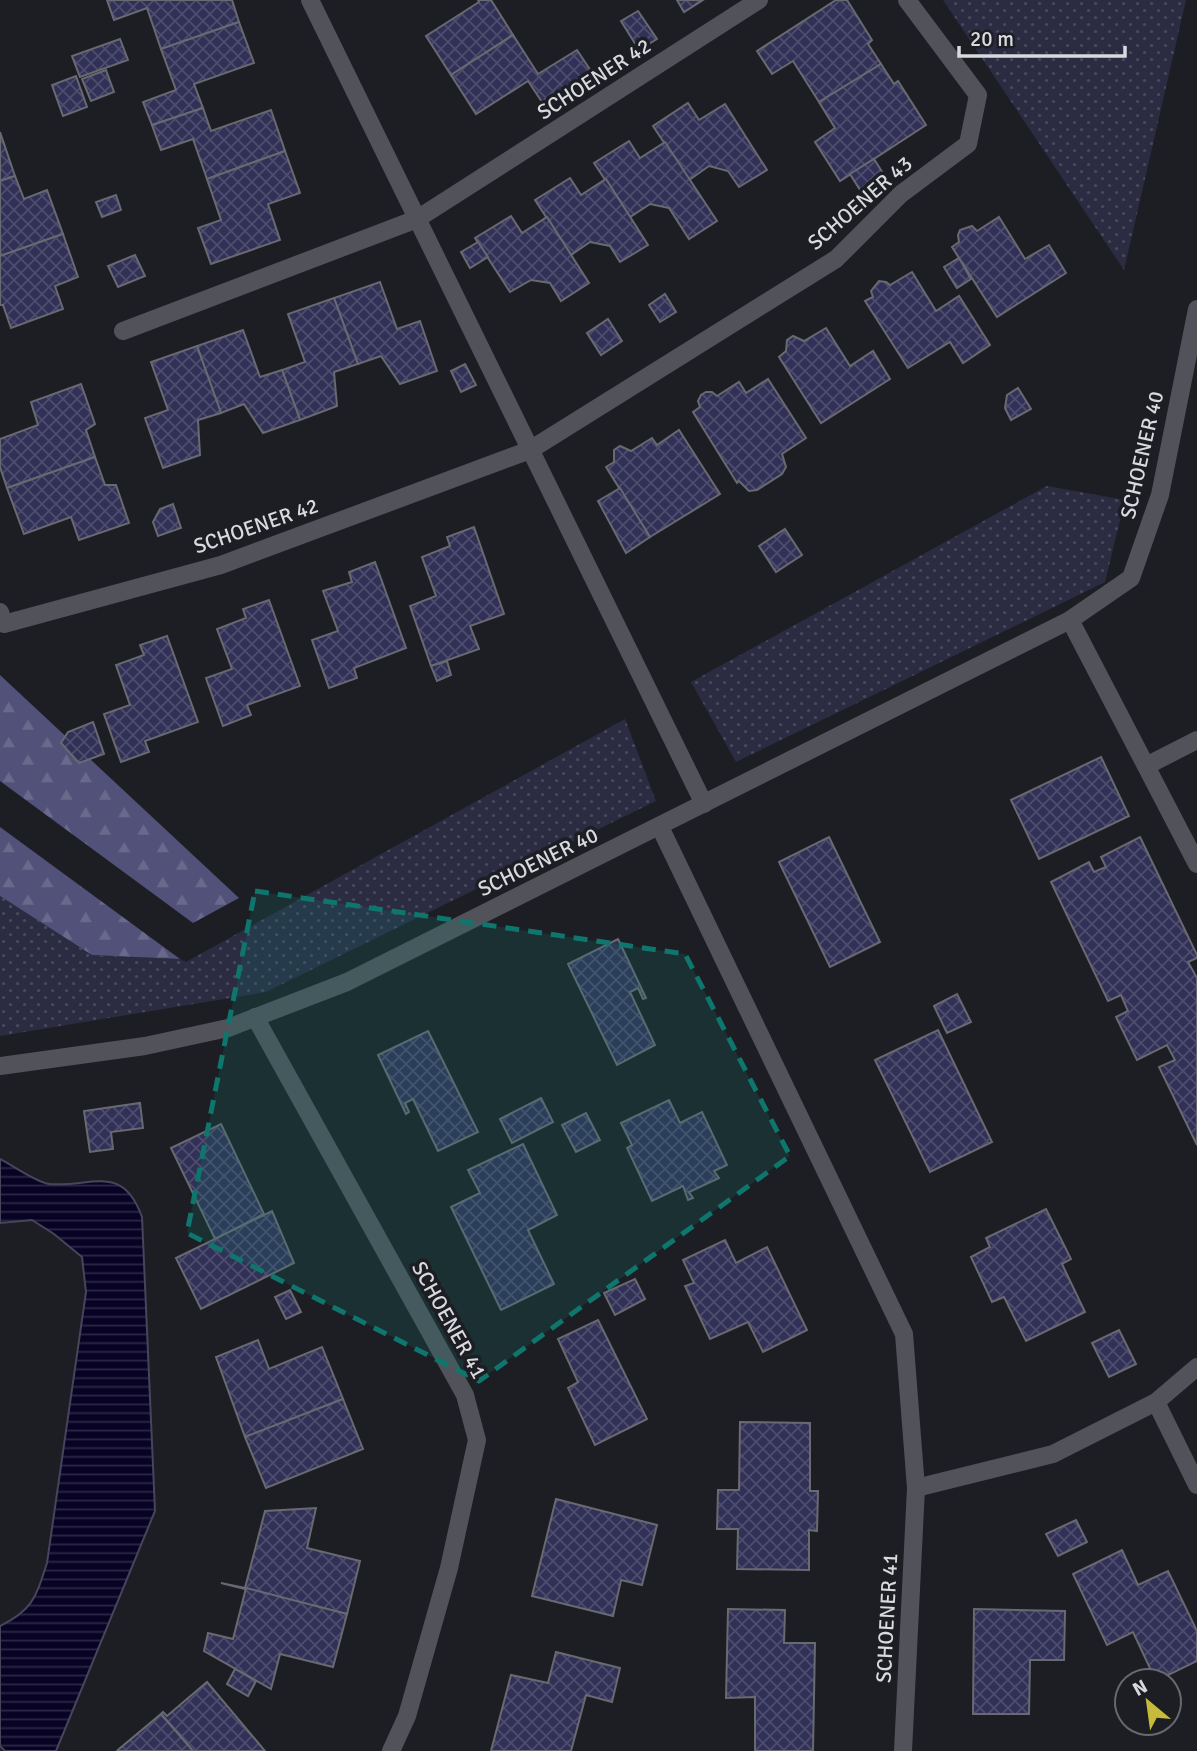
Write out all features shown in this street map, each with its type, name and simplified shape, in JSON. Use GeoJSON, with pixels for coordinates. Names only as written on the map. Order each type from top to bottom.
{"type":"FeatureCollection","features":[{"type":"Feature","properties":{"kind":"street"},"geometry":{"type":"LineString","coordinates":[[310,0],[704,804]]}},
{"type":"Feature","properties":{"kind":"street","name":"SCHOENER 42"},"geometry":{"type":"LineString","coordinates":[[123,331],[417,219],[759,0]]}},
{"type":"Feature","properties":{"kind":"street","name":"SCHOENER 43"},"geometry":{"type":"LineString","coordinates":[[530,450],[836,260],[901,194],[968,144],[978,95],[907,0]]}},
{"type":"Feature","properties":{"kind":"street","name":"SCHOENER 40"},"geometry":{"type":"LineString","coordinates":[[0,1066],[145,1046],[228,1028],[347,982],[1070,621],[1131,578],[1160,495],[1197,309]]}},
{"type":"Feature","properties":{"kind":"street","name":"SCHOENER 42"},"geometry":{"type":"LineString","coordinates":[[0,612],[4,624],[221,565],[530,450]]}},
{"type":"Feature","properties":{"kind":"street"},"geometry":{"type":"LineString","coordinates":[[1070,621],[1197,864]]}},
{"type":"Feature","properties":{"kind":"street"},"geometry":{"type":"LineString","coordinates":[[1146,766],[1197,740]]}},
{"type":"Feature","properties":{"kind":"street","name":"SCHOENER 41"},"geometry":{"type":"LineString","coordinates":[[660,827],[904,1334],[916,1488],[903,1751]]}},
{"type":"Feature","properties":{"kind":"street","name":"SCHOENER 41"},"geometry":{"type":"LineString","coordinates":[[255,1017],[465,1395],[477,1440],[449,1568],[407,1716],[391,1751]]}},
{"type":"Feature","properties":{"kind":"street"},"geometry":{"type":"LineString","coordinates":[[916,1488],[1053,1454],[1156,1402],[1197,1367]]}},
{"type":"Feature","properties":{"kind":"street"},"geometry":{"type":"LineString","coordinates":[[1156,1402],[1197,1485]]}},
{"type":"Feature","properties":{"kind":"highlighted area"},"geometry":{"type":"Polygon","coordinates":[[[255,891],[685,954],[790,1156],[479,1381],[187,1233],[255,891]]]}},
{"type":"Feature","properties":{"kind":"shaded area"},"geometry":{"type":"Polygon","coordinates":[[[943,0],[1186,0],[1124,270],[943,0]]]}},
{"type":"Feature","properties":{"kind":"shaded area"},"geometry":{"type":"Polygon","coordinates":[[[1047,486],[1125,500],[1105,582],[736,762],[691,682],[1047,486]]]}},
{"type":"Feature","properties":{"kind":"shaded area"},"geometry":{"type":"Polygon","coordinates":[[[625,719],[656,801],[266,992],[0,1036],[0,896],[92,955],[180,959],[186,962],[625,719]]]}},
{"type":"Feature","properties":{"kind":"shaded area"},"geometry":{"type":"Polygon","coordinates":[[[0,1159],[44,1183],[115,1183],[125,1189],[134,1200],[142,1217],[155,1511],[56,1751],[5,1751],[0,1746],[0,1626],[20,1614],[32,1601],[47,1563],[86,1292],[82,1257],[54,1234],[32,1220],[0,1223],[0,1159]]]}},
{"type":"Feature","properties":{"kind":"green space"},"geometry":{"type":"Polygon","coordinates":[[[0,675],[239,898],[193,923],[0,781],[0,675]]]}},
{"type":"Feature","properties":{"kind":"green space"},"geometry":{"type":"Polygon","coordinates":[[[0,827],[180,959],[92,955],[0,896],[0,827]]]}},
{"type":"Feature","properties":{"kind":"building"},"geometry":{"type":"Polygon","coordinates":[[[107,0],[232,0],[239,22],[161,49],[147,8],[114,20],[107,0]]]}},
{"type":"Feature","properties":{"kind":"building"},"geometry":{"type":"Polygon","coordinates":[[[478,0],[491,0],[513,35],[451,75],[426,36],[479,2],[478,0]]]}},
{"type":"Feature","properties":{"kind":"building"},"geometry":{"type":"Polygon","coordinates":[[[677,0],[703,0],[684,12],[677,0]]]}},
{"type":"Feature","properties":{"kind":"building"},"geometry":{"type":"Polygon","coordinates":[[[836,0],[847,0],[872,40],[868,44],[881,64],[819,102],[793,61],[772,74],[757,51],[836,0]]]}},
{"type":"Feature","properties":{"kind":"building"},"geometry":{"type":"Polygon","coordinates":[[[638,11],[657,39],[639,50],[621,21],[638,11]]]}},
{"type":"Feature","properties":{"kind":"building"},"geometry":{"type":"Polygon","coordinates":[[[239,22],[254,63],[194,84],[203,108],[152,125],[143,102],[176,90],[161,49],[239,22]]]}},
{"type":"Feature","properties":{"kind":"building"},"geometry":{"type":"Polygon","coordinates":[[[513,35],[538,74],[577,50],[591,71],[542,102],[528,81],[476,114],[451,75],[513,35]]]}},
{"type":"Feature","properties":{"kind":"building"},"geometry":{"type":"Polygon","coordinates":[[[120,39],[128,60],[80,77],[72,56],[120,39]]]}},
{"type":"Feature","properties":{"kind":"building"},"geometry":{"type":"Polygon","coordinates":[[[881,64],[894,84],[898,81],[926,125],[840,181],[815,142],[835,128],[819,102],[881,64]]]}},
{"type":"Feature","properties":{"kind":"building"},"geometry":{"type":"Polygon","coordinates":[[[106,70],[114,92],[91,101],[82,79],[106,70]]]}},
{"type":"Feature","properties":{"kind":"building"},"geometry":{"type":"Polygon","coordinates":[[[76,76],[87,107],[63,116],[52,85],[76,76]]]}},
{"type":"Feature","properties":{"kind":"building"},"geometry":{"type":"Polygon","coordinates":[[[688,103],[699,120],[725,104],[767,170],[739,187],[728,171],[709,166],[689,180],[653,126],[688,103]]]}},
{"type":"Feature","properties":{"kind":"building"},"geometry":{"type":"Polygon","coordinates":[[[203,108],[211,131],[271,110],[285,151],[207,179],[193,139],[161,150],[152,125],[203,108]]]}},
{"type":"Feature","properties":{"kind":"building"},"geometry":{"type":"Polygon","coordinates":[[[0,132],[15,176],[0,181],[0,132]]]}},
{"type":"Feature","properties":{"kind":"building"},"geometry":{"type":"Polygon","coordinates":[[[629,141],[640,158],[665,142],[717,221],[689,239],[669,208],[650,204],[630,217],[594,163],[629,141]]]}},
{"type":"Feature","properties":{"kind":"building"},"geometry":{"type":"Polygon","coordinates":[[[285,151],[300,193],[268,204],[280,240],[211,264],[198,228],[221,220],[207,179],[285,151]]]}},
{"type":"Feature","properties":{"kind":"building"},"geometry":{"type":"Polygon","coordinates":[[[874,159],[886,178],[862,193],[850,174],[874,159]]]}},
{"type":"Feature","properties":{"kind":"building"},"geometry":{"type":"Polygon","coordinates":[[[15,176],[24,199],[47,190],[63,234],[0,256],[0,181],[15,176]]]}},
{"type":"Feature","properties":{"kind":"building"},"geometry":{"type":"Polygon","coordinates":[[[570,178],[581,195],[606,179],[648,245],[620,262],[610,246],[590,242],[571,255],[535,200],[570,178]]]}},
{"type":"Feature","properties":{"kind":"building"},"geometry":{"type":"Polygon","coordinates":[[[116,195],[121,210],[102,217],[96,202],[116,195]]]}},
{"type":"Feature","properties":{"kind":"building"},"geometry":{"type":"Polygon","coordinates":[[[511,216],[522,233],[547,217],[589,283],[561,301],[550,283],[531,280],[510,292],[475,238],[511,216]]]}},
{"type":"Feature","properties":{"kind":"building"},"geometry":{"type":"Polygon","coordinates":[[[999,217],[1025,259],[1049,245],[1066,273],[997,317],[952,247],[959,242],[960,230],[972,226],[977,231],[999,217]]]}},
{"type":"Feature","properties":{"kind":"building"},"geometry":{"type":"Polygon","coordinates":[[[63,234],[78,277],[55,286],[63,309],[11,328],[3,305],[0,305],[0,256],[63,234]]]}},
{"type":"Feature","properties":{"kind":"building"},"geometry":{"type":"Polygon","coordinates":[[[478,242],[488,257],[470,268],[461,252],[478,242]]]}},
{"type":"Feature","properties":{"kind":"building"},"geometry":{"type":"Polygon","coordinates":[[[135,255],[145,276],[118,287],[108,266],[135,255]]]}},
{"type":"Feature","properties":{"kind":"building"},"geometry":{"type":"Polygon","coordinates":[[[959,258],[971,279],[957,288],[944,267],[959,258]]]}},
{"type":"Feature","properties":{"kind":"building"},"geometry":{"type":"Polygon","coordinates":[[[912,272],[936,311],[959,296],[990,345],[963,363],[950,342],[908,368],[865,301],[873,297],[871,291],[879,281],[890,285],[912,272]]]}},
{"type":"Feature","properties":{"kind":"building"},"geometry":{"type":"Polygon","coordinates":[[[380,282],[397,329],[420,321],[437,371],[400,384],[381,356],[358,364],[334,298],[380,282]]]}},
{"type":"Feature","properties":{"kind":"building"},"geometry":{"type":"Polygon","coordinates":[[[665,294],[676,312],[660,322],[649,305],[665,294]]]}},
{"type":"Feature","properties":{"kind":"building"},"geometry":{"type":"Polygon","coordinates":[[[334,298],[358,364],[334,372],[337,406],[300,420],[282,370],[305,362],[288,314],[334,298]]]}},
{"type":"Feature","properties":{"kind":"building"},"geometry":{"type":"Polygon","coordinates":[[[608,319],[622,341],[601,355],[587,333],[608,319]]]}},
{"type":"Feature","properties":{"kind":"building"},"geometry":{"type":"Polygon","coordinates":[[[826,328],[850,366],[873,351],[890,379],[821,423],[779,357],[786,351],[787,340],[793,336],[804,341],[826,328]]]}},
{"type":"Feature","properties":{"kind":"building"},"geometry":{"type":"Polygon","coordinates":[[[243,330],[260,377],[282,370],[300,420],[263,433],[244,404],[221,413],[197,346],[243,330]]]}},
{"type":"Feature","properties":{"kind":"building"},"geometry":{"type":"Polygon","coordinates":[[[197,346],[221,413],[198,420],[200,455],[163,468],[145,418],[168,410],[151,362],[197,346]]]}},
{"type":"Feature","properties":{"kind":"building"},"geometry":{"type":"Polygon","coordinates":[[[465,364],[476,385],[461,392],[451,371],[465,364]]]}},
{"type":"Feature","properties":{"kind":"building"},"geometry":{"type":"Polygon","coordinates":[[[768,379],[806,438],[782,454],[786,467],[782,474],[757,490],[749,491],[739,481],[737,483],[693,412],[700,407],[698,401],[706,392],[717,396],[739,382],[746,393],[768,379]]]}},
{"type":"Feature","properties":{"kind":"building"},"geometry":{"type":"Polygon","coordinates":[[[81,384],[95,424],[86,430],[95,457],[7,488],[0,467],[0,439],[38,425],[31,402],[81,384]]]}},
{"type":"Feature","properties":{"kind":"building"},"geometry":{"type":"Polygon","coordinates":[[[1018,388],[1031,409],[1011,420],[1005,408],[1007,395],[1018,388]]]}},
{"type":"Feature","properties":{"kind":"building"},"geometry":{"type":"Polygon","coordinates":[[[679,430],[720,494],[650,537],[606,467],[614,462],[614,450],[620,446],[631,451],[652,438],[657,445],[679,430]]]}},
{"type":"Feature","properties":{"kind":"building"},"geometry":{"type":"Polygon","coordinates":[[[95,457],[105,485],[116,485],[129,523],[79,540],[71,517],[24,534],[7,488],[95,457]]]}},
{"type":"Feature","properties":{"kind":"building"},"geometry":{"type":"Polygon","coordinates":[[[620,488],[650,537],[626,553],[598,501],[620,488]]]}},
{"type":"Feature","properties":{"kind":"building"},"geometry":{"type":"Polygon","coordinates":[[[173,504],[181,528],[158,536],[153,522],[160,509],[173,504]]]}},
{"type":"Feature","properties":{"kind":"building"},"geometry":{"type":"Polygon","coordinates":[[[474,527],[504,614],[470,626],[479,649],[431,666],[410,606],[436,596],[422,557],[450,546],[447,537],[474,527]]]}},
{"type":"Feature","properties":{"kind":"building"},"geometry":{"type":"Polygon","coordinates":[[[785,529],[802,555],[776,572],[759,546],[785,529]]]}},
{"type":"Feature","properties":{"kind":"building"},"geometry":{"type":"Polygon","coordinates":[[[375,562],[406,648],[354,668],[357,678],[329,688],[312,640],[338,631],[323,591],[352,582],[349,572],[375,562]]]}},
{"type":"Feature","properties":{"kind":"building"},"geometry":{"type":"Polygon","coordinates":[[[269,600],[300,686],[247,705],[251,715],[223,726],[206,678],[232,669],[217,629],[246,618],[243,609],[269,600]]]}},
{"type":"Feature","properties":{"kind":"building"},"geometry":{"type":"Polygon","coordinates":[[[167,636],[198,722],[145,741],[149,752],[121,762],[104,714],[130,705],[116,665],[144,655],[140,645],[167,636]]]}},
{"type":"Feature","properties":{"kind":"building"},"geometry":{"type":"Polygon","coordinates":[[[447,661],[451,675],[437,681],[431,666],[447,661]]]}},
{"type":"Feature","properties":{"kind":"building"},"geometry":{"type":"Polygon","coordinates":[[[93,722],[104,754],[79,763],[61,743],[68,732],[93,722]]]}},
{"type":"Feature","properties":{"kind":"building"},"geometry":{"type":"Polygon","coordinates":[[[1101,757],[1129,816],[1039,859],[1011,800],[1101,757]]]}},
{"type":"Feature","properties":{"kind":"building"},"geometry":{"type":"Polygon","coordinates":[[[829,837],[880,942],[830,967],[779,862],[829,837]]]}},
{"type":"Feature","properties":{"kind":"building"},"geometry":{"type":"Polygon","coordinates":[[[1140,837],[1197,955],[1197,958],[1188,962],[1197,978],[1197,1145],[1159,1067],[1175,1060],[1167,1045],[1137,1060],[1116,1017],[1128,1011],[1121,995],[1108,1001],[1051,882],[1089,862],[1094,872],[1106,867],[1101,857],[1140,837]]]}},
{"type":"Feature","properties":{"kind":"building"},"geometry":{"type":"Polygon","coordinates":[[[618,939],[646,998],[643,999],[638,988],[630,992],[655,1045],[617,1065],[568,964],[618,939]]]}},
{"type":"Feature","properties":{"kind":"building"},"geometry":{"type":"Polygon","coordinates":[[[957,994],[971,1022],[947,1033],[934,1006],[957,994]]]}},
{"type":"Feature","properties":{"kind":"building"},"geometry":{"type":"Polygon","coordinates":[[[938,1030],[992,1142],[930,1172],[875,1060],[938,1030]]]}},
{"type":"Feature","properties":{"kind":"building"},"geometry":{"type":"Polygon","coordinates":[[[428,1031],[478,1132],[438,1151],[413,1099],[405,1103],[409,1112],[406,1114],[378,1055],[428,1031]]]}},
{"type":"Feature","properties":{"kind":"building"},"geometry":{"type":"Polygon","coordinates":[[[541,1098],[553,1122],[512,1143],[500,1119],[541,1098]]]}},
{"type":"Feature","properties":{"kind":"building"},"geometry":{"type":"Polygon","coordinates":[[[669,1100],[680,1123],[702,1112],[727,1165],[714,1171],[719,1178],[689,1192],[693,1198],[688,1200],[683,1186],[652,1201],[627,1148],[632,1145],[621,1123],[669,1100]]]}},
{"type":"Feature","properties":{"kind":"building"},"geometry":{"type":"Polygon","coordinates":[[[140,1103],[143,1128],[111,1132],[113,1149],[90,1152],[84,1111],[140,1103]]]}},
{"type":"Feature","properties":{"kind":"building"},"geometry":{"type":"Polygon","coordinates":[[[586,1113],[600,1140],[576,1152],[562,1125],[586,1113]]]}},
{"type":"Feature","properties":{"kind":"building"},"geometry":{"type":"Polygon","coordinates":[[[221,1124],[264,1214],[215,1239],[171,1148],[221,1124]]]}},
{"type":"Feature","properties":{"kind":"building"},"geometry":{"type":"Polygon","coordinates":[[[523,1144],[557,1215],[528,1230],[554,1284],[501,1310],[451,1207],[480,1193],[468,1170],[523,1144]]]}},
{"type":"Feature","properties":{"kind":"building"},"geometry":{"type":"Polygon","coordinates":[[[1046,1209],[1071,1259],[1062,1264],[1085,1312],[1026,1341],[1004,1297],[992,1302],[971,1257],[990,1247],[986,1238],[1046,1209]]]}},
{"type":"Feature","properties":{"kind":"building"},"geometry":{"type":"Polygon","coordinates":[[[272,1211],[294,1263],[201,1309],[176,1258],[272,1211]]]}},
{"type":"Feature","properties":{"kind":"building"},"geometry":{"type":"Polygon","coordinates":[[[725,1240],[736,1263],[767,1247],[807,1330],[763,1352],[748,1322],[710,1339],[685,1286],[694,1283],[683,1260],[725,1240]]]}},
{"type":"Feature","properties":{"kind":"building"},"geometry":{"type":"Polygon","coordinates":[[[635,1279],[645,1299],[615,1315],[604,1293],[635,1279]]]}},
{"type":"Feature","properties":{"kind":"building"},"geometry":{"type":"Polygon","coordinates":[[[290,1290],[301,1312],[286,1319],[275,1297],[290,1290]]]}},
{"type":"Feature","properties":{"kind":"building"},"geometry":{"type":"Polygon","coordinates":[[[598,1320],[647,1419],[595,1445],[568,1388],[578,1382],[558,1339],[598,1320]]]}},
{"type":"Feature","properties":{"kind":"building"},"geometry":{"type":"Polygon","coordinates":[[[1119,1330],[1136,1364],[1109,1377],[1092,1343],[1119,1330]]]}},
{"type":"Feature","properties":{"kind":"building"},"geometry":{"type":"Polygon","coordinates":[[[258,1340],[269,1369],[322,1347],[343,1399],[245,1437],[216,1357],[258,1340]]]}},
{"type":"Feature","properties":{"kind":"building"},"geometry":{"type":"Polygon","coordinates":[[[343,1399],[363,1449],[266,1488],[245,1437],[343,1399]]]}},
{"type":"Feature","properties":{"kind":"building"},"geometry":{"type":"Polygon","coordinates":[[[740,1422],[810,1423],[810,1491],[818,1491],[817,1531],[809,1530],[809,1570],[737,1569],[738,1529],[717,1529],[718,1490],[739,1490],[740,1422]]]}},
{"type":"Feature","properties":{"kind":"building"},"geometry":{"type":"Polygon","coordinates":[[[556,1499],[657,1525],[642,1585],[621,1580],[613,1616],[532,1596],[556,1499]]]}},
{"type":"Feature","properties":{"kind":"building"},"geometry":{"type":"Polygon","coordinates":[[[316,1508],[307,1548],[360,1561],[347,1614],[221,1583],[245,1588],[265,1511],[316,1508]]]}},
{"type":"Feature","properties":{"kind":"building"},"geometry":{"type":"Polygon","coordinates":[[[1076,1520],[1087,1542],[1058,1556],[1046,1534],[1076,1520]]]}},
{"type":"Feature","properties":{"kind":"building"},"geometry":{"type":"Polygon","coordinates":[[[1122,1550],[1138,1585],[1168,1571],[1197,1631],[1197,1661],[1183,1668],[1149,1667],[1133,1632],[1107,1645],[1073,1574],[1122,1550]]]}},
{"type":"Feature","properties":{"kind":"building"},"geometry":{"type":"Polygon","coordinates":[[[246,1588],[347,1614],[333,1667],[280,1654],[271,1689],[204,1651],[208,1633],[233,1639],[246,1588]]]}},
{"type":"Feature","properties":{"kind":"building"},"geometry":{"type":"Polygon","coordinates":[[[728,1609],[785,1610],[784,1643],[815,1643],[813,1751],[755,1751],[755,1697],[726,1698],[728,1609]]]}},
{"type":"Feature","properties":{"kind":"building"},"geometry":{"type":"Polygon","coordinates":[[[974,1609],[1065,1611],[1064,1660],[1030,1660],[1029,1714],[973,1714],[974,1609]]]}},
{"type":"Feature","properties":{"kind":"building"},"geometry":{"type":"Polygon","coordinates":[[[556,1652],[620,1668],[612,1702],[586,1695],[571,1751],[491,1751],[511,1675],[548,1683],[556,1652]]]}},
{"type":"Feature","properties":{"kind":"building"},"geometry":{"type":"Polygon","coordinates":[[[235,1669],[256,1681],[248,1696],[227,1684],[235,1669]]]}},
{"type":"Feature","properties":{"kind":"building"},"geometry":{"type":"Polygon","coordinates":[[[207,1682],[265,1751],[193,1751],[161,1714],[163,1712],[167,1716],[207,1682]]]}},
{"type":"Feature","properties":{"kind":"building"},"geometry":{"type":"Polygon","coordinates":[[[161,1714],[193,1751],[117,1751],[119,1749],[161,1714]]]}}]}
